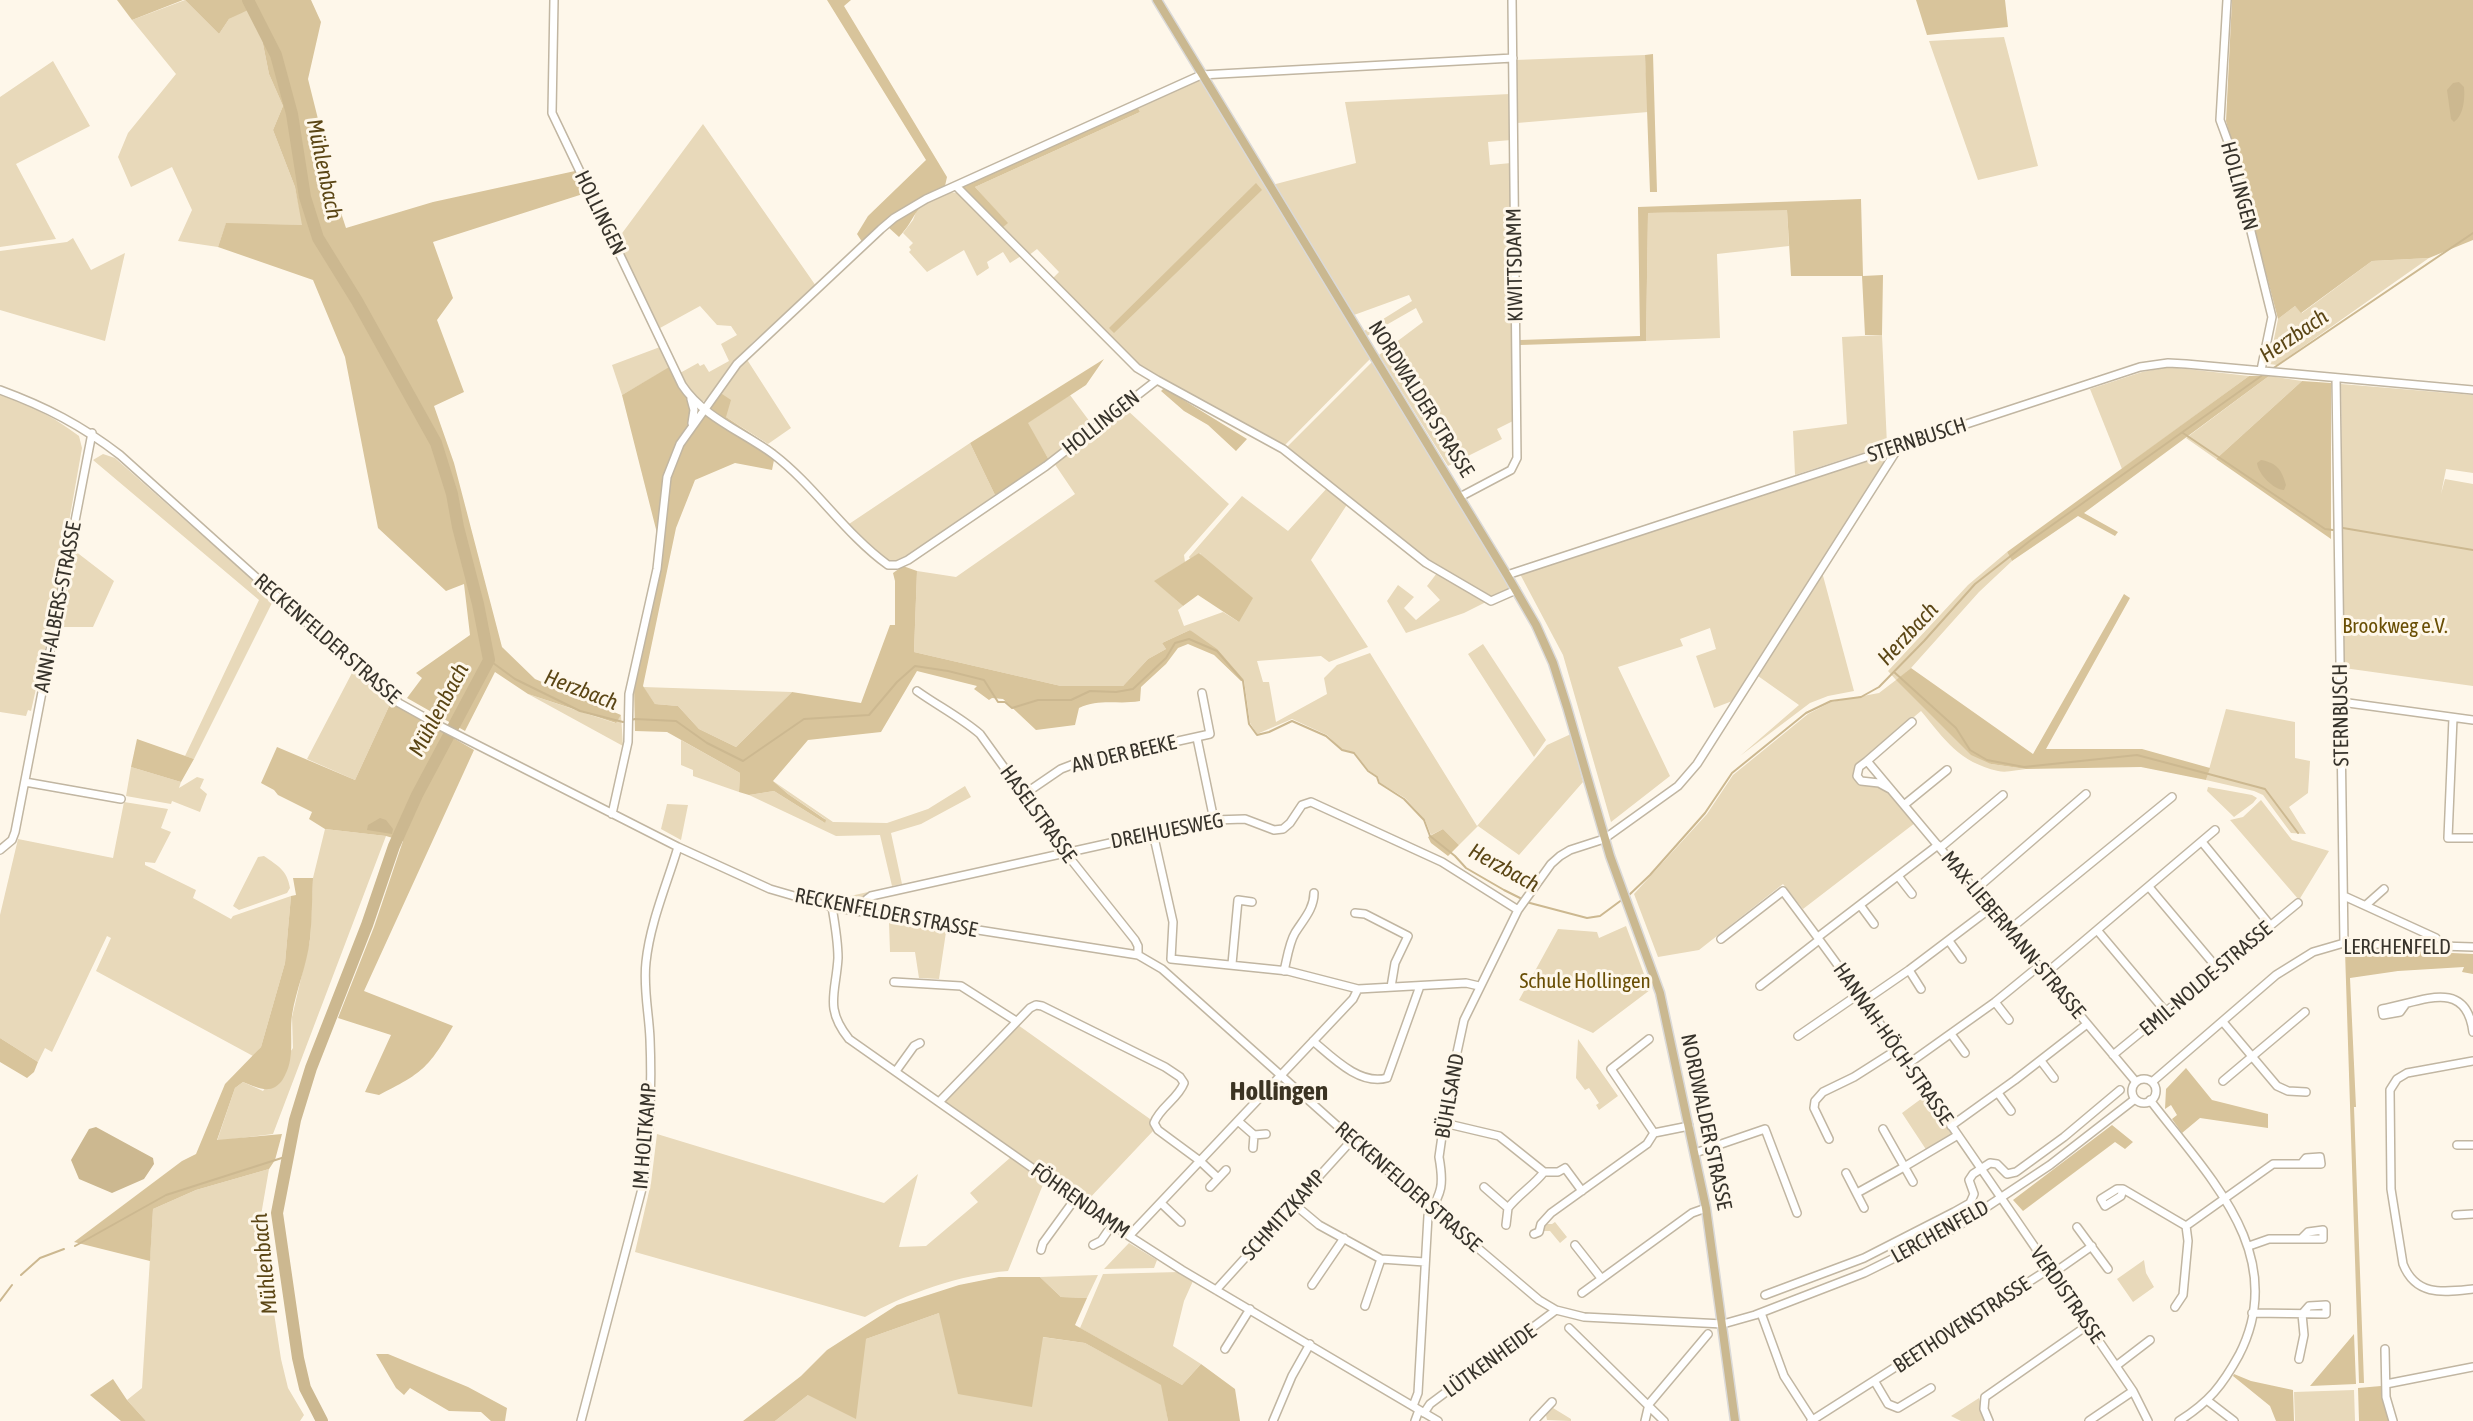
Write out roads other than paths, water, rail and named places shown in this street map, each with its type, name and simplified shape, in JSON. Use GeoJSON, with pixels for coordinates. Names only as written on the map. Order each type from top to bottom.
{"type":"FeatureCollection","features":[{"type":"Feature","properties":{"kind":"main road","name":"NORDWALDER STRASSE"},"geometry":{"type":"LineString","coordinates":[[1157,0],[1516,590],[1553,663],[1604,839],[1660,993],[1706,1208],[1736,1421]]}},
{"type":"Feature","properties":{"kind":"street","name":"HOLLINGEN"},"geometry":{"type":"LineString","coordinates":[[554,0],[552,113],[688,394],[705,409],[774,455],[888,565],[897,565],[908,560],[1046,465],[1157,380],[1283,449],[1426,562],[1491,601],[1516,590]]}},
{"type":"Feature","properties":{"kind":"street","name":"KIWITTSDAMM"},"geometry":{"type":"LineString","coordinates":[[1460,497],[1511,470],[1518,459],[1512,0]]}},
{"type":"Feature","properties":{"kind":"street","name":"HOLLINGEN"},"geometry":{"type":"LineString","coordinates":[[2227,0],[2220,120],[2231,150],[2272,317],[2262,370]]}},
{"type":"Feature","properties":{"kind":"street"},"geometry":{"type":"LineString","coordinates":[[612,814],[628,742],[628,715],[635,665],[653,596],[667,477],[672,459],[691,427],[737,364],[880,229],[910,207],[1201,75],[1513,58]]}},
{"type":"Feature","properties":{"kind":"street"},"geometry":{"type":"LineString","coordinates":[[956,186],[1137,368],[1157,380]]}},
{"type":"Feature","properties":{"kind":"street","name":"STERNBUSCH"},"geometry":{"type":"LineString","coordinates":[[1507,575],[2140,367],[2168,363],[2473,390]]}},
{"type":"Feature","properties":{"kind":"street","name":"STERNBUSCH"},"geometry":{"type":"LineString","coordinates":[[2336,378],[2344,943]]}},
{"type":"Feature","properties":{"kind":"street","name":"RECKENFELDER STRASSE"},"geometry":{"type":"LineString","coordinates":[[0,390],[42,406],[92,433],[120,455],[367,677],[399,703],[442,727],[678,847],[770,889],[832,907],[1138,955],[1162,969],[1352,1140],[1539,1300],[1556,1310],[1584,1317],[1723,1324]]}},
{"type":"Feature","properties":{"kind":"street"},"geometry":{"type":"LineString","coordinates":[[688,394],[694,410],[691,427]]}},
{"type":"Feature","properties":{"kind":"street","name":"ANNI-ALBERS-STRASSE"},"geometry":{"type":"LineString","coordinates":[[0,850],[12,840],[15,832],[92,433]]}},
{"type":"Feature","properties":{"kind":"street"},"geometry":{"type":"LineString","coordinates":[[1604,839],[1678,786],[1697,764],[1900,445]]}},
{"type":"Feature","properties":{"kind":"street","name":"HASELSTRASSE"},"geometry":{"type":"LineString","coordinates":[[916,691],[939,707],[962,718],[980,734],[1065,852],[1135,940],[1138,955]]}},
{"type":"Feature","properties":{"kind":"street","name":"AN DER BEEKE"},"geometry":{"type":"LineString","coordinates":[[1023,795],[1061,769],[1074,764],[1210,734],[1202,693]]}},
{"type":"Feature","properties":{"kind":"street"},"geometry":{"type":"LineString","coordinates":[[2341,702],[2473,720]]}},
{"type":"Feature","properties":{"kind":"street"},"geometry":{"type":"LineString","coordinates":[[2453,718],[2448,838],[2473,837]]}},
{"type":"Feature","properties":{"kind":"street"},"geometry":{"type":"LineString","coordinates":[[1890,789],[1879,783],[1862,781],[1857,776],[1859,767],[1912,722]]}},
{"type":"Feature","properties":{"kind":"street","name":"AN DER BEEKE"},"geometry":{"type":"LineString","coordinates":[[1197,738],[1214,820]]}},
{"type":"Feature","properties":{"kind":"street","name":"MAX-LIEBERMANN-STRASSE"},"geometry":{"type":"LineString","coordinates":[[1868,761],[2136,1082]]}},
{"type":"Feature","properties":{"kind":"street"},"geometry":{"type":"LineString","coordinates":[[1904,805],[1947,770]]}},
{"type":"Feature","properties":{"kind":"street"},"geometry":{"type":"LineString","coordinates":[[25,782],[121,798]]}},
{"type":"Feature","properties":{"kind":"street"},"geometry":{"type":"LineString","coordinates":[[1975,890],[2086,794]]}},
{"type":"Feature","properties":{"kind":"street"},"geometry":{"type":"LineString","coordinates":[[1760,986],[1860,905],[1939,847],[2003,795]]}},
{"type":"Feature","properties":{"kind":"street"},"geometry":{"type":"LineString","coordinates":[[2009,930],[2172,797]]}},
{"type":"Feature","properties":{"kind":"street","name":"DREIHUESWEG"},"geometry":{"type":"LineString","coordinates":[[863,912],[867,899],[871,896],[1214,820],[1245,819],[1274,830],[1283,829],[1302,805],[1311,802],[1442,862],[1520,907]]}},
{"type":"Feature","properties":{"kind":"street"},"geometry":{"type":"LineString","coordinates":[[2045,974],[2215,830]]}},
{"type":"Feature","properties":{"kind":"street"},"geometry":{"type":"LineString","coordinates":[[1154,833],[1173,922],[1171,959],[1284,971],[1358,989],[1466,983],[1479,986]]}},
{"type":"Feature","properties":{"kind":"street","name":"BÜHLSAND"},"geometry":{"type":"LineString","coordinates":[[1415,1421],[1419,1410],[1427,1221],[1438,1198],[1443,1173],[1439,1157],[1461,1032],[1479,986],[1520,907],[1551,864],[1570,850],[1604,839]]}},
{"type":"Feature","properties":{"kind":"street"},"geometry":{"type":"LineString","coordinates":[[2202,842],[2270,925]]}},
{"type":"Feature","properties":{"kind":"street","name":"IM HOLTKAMP"},"geometry":{"type":"LineString","coordinates":[[581,1421],[643,1185],[648,1150],[651,1073],[645,995],[646,962],[678,847]]}},
{"type":"Feature","properties":{"kind":"street"},"geometry":{"type":"LineString","coordinates":[[1898,876],[1912,894]]}},
{"type":"Feature","properties":{"kind":"street"},"geometry":{"type":"LineString","coordinates":[[2150,886],[2218,969]]}},
{"type":"Feature","properties":{"kind":"street"},"geometry":{"type":"LineString","coordinates":[[2366,905],[2384,889]]}},
{"type":"Feature","properties":{"kind":"street","name":"HANNAH-HÖCH-STRASSE"},"geometry":{"type":"LineString","coordinates":[[1721,939],[1783,891],[1898,1049],[2000,1199]]}},
{"type":"Feature","properties":{"kind":"street"},"geometry":{"type":"LineString","coordinates":[[1284,971],[1295,933],[1304,924],[1314,900],[1314,893]]}},
{"type":"Feature","properties":{"kind":"street"},"geometry":{"type":"LineString","coordinates":[[2344,896],[2436,938]]}},
{"type":"Feature","properties":{"kind":"street"},"geometry":{"type":"LineString","coordinates":[[1232,964],[1238,900],[1252,902]]}},
{"type":"Feature","properties":{"kind":"street","name":"EMIL-NOLDE-STRASSE"},"geometry":{"type":"LineString","coordinates":[[2113,1055],[2298,903]]}},
{"type":"Feature","properties":{"kind":"street"},"geometry":{"type":"LineString","coordinates":[[1860,905],[1874,924]]}},
{"type":"Feature","properties":{"kind":"street","name":"FÖHRENDAMM"},"geometry":{"type":"LineString","coordinates":[[832,907],[838,948],[832,1002],[840,1027],[849,1039],[940,1101],[1112,1225],[1216,1290],[1438,1421]]}},
{"type":"Feature","properties":{"kind":"street"},"geometry":{"type":"LineString","coordinates":[[1864,1001],[1949,941],[1990,908]]}},
{"type":"Feature","properties":{"kind":"street"},"geometry":{"type":"LineString","coordinates":[[1355,913],[1365,914],[1408,936],[1395,963],[1391,987]]}},
{"type":"Feature","properties":{"kind":"street"},"geometry":{"type":"LineString","coordinates":[[2097,930],[2166,1012]]}},
{"type":"Feature","properties":{"kind":"street"},"geometry":{"type":"LineString","coordinates":[[1949,941],[1962,959]]}},
{"type":"Feature","properties":{"kind":"street","name":"LERCHENFELD"},"geometry":{"type":"LineString","coordinates":[[2152,1082],[2294,963],[2313,952],[2344,943],[2473,947]]}},
{"type":"Feature","properties":{"kind":"street"},"geometry":{"type":"LineString","coordinates":[[1908,1064],[1995,1002],[2039,966]]}},
{"type":"Feature","properties":{"kind":"street"},"geometry":{"type":"LineString","coordinates":[[1909,970],[1921,989]]}},
{"type":"Feature","properties":{"kind":"street"},"geometry":{"type":"LineString","coordinates":[[894,982],[961,986],[1016,1021]]}},
{"type":"Feature","properties":{"kind":"street"},"geometry":{"type":"LineString","coordinates":[[1313,1041],[1348,1069],[1379,1081],[1387,1078],[1420,986]]}},
{"type":"Feature","properties":{"kind":"street"},"geometry":{"type":"LineString","coordinates":[[1130,1236],[1353,999],[1358,989]]}},
{"type":"Feature","properties":{"kind":"street"},"geometry":{"type":"LineString","coordinates":[[1798,1036],[1859,994]]}},
{"type":"Feature","properties":{"kind":"street"},"geometry":{"type":"LineString","coordinates":[[2405,1005],[2437,997],[2455,998],[2468,1010],[2473,1032]]}},
{"type":"Feature","properties":{"kind":"street"},"geometry":{"type":"LineString","coordinates":[[1995,1002],[2009,1020]]}},
{"type":"Feature","properties":{"kind":"street"},"geometry":{"type":"LineString","coordinates":[[940,1101],[1016,1021],[1030,1008],[1036,1005],[1042,1006],[1165,1067],[1180,1077],[1184,1083],[1181,1090],[1157,1115],[1154,1123],[1158,1130],[1200,1161],[1218,1178]]}},
{"type":"Feature","properties":{"kind":"street"},"geometry":{"type":"LineString","coordinates":[[2223,1081],[2306,1012]]}},
{"type":"Feature","properties":{"kind":"street"},"geometry":{"type":"LineString","coordinates":[[2223,1022],[2282,1089],[2306,1092]]}},
{"type":"Feature","properties":{"kind":"street"},"geometry":{"type":"LineString","coordinates":[[1951,1126],[2087,1024]]}},
{"type":"Feature","properties":{"kind":"street"},"geometry":{"type":"LineString","coordinates":[[1951,1034],[1965,1053]]}},
{"type":"Feature","properties":{"kind":"street"},"geometry":{"type":"LineString","coordinates":[[1649,1039],[1611,1069],[1654,1133]]}},
{"type":"Feature","properties":{"kind":"street"},"geometry":{"type":"LineString","coordinates":[[896,1071],[914,1046],[920,1043]]}},
{"type":"Feature","properties":{"kind":"street"},"geometry":{"type":"LineString","coordinates":[[1829,1139],[1814,1108],[1815,1101],[1823,1092],[1854,1077],[1898,1049]]}},
{"type":"Feature","properties":{"kind":"street"},"geometry":{"type":"LineString","coordinates":[[2041,1060],[2054,1078]]}},
{"type":"Feature","properties":{"kind":"street"},"geometry":{"type":"LineString","coordinates":[[2473,1061],[2407,1072],[2397,1079],[2390,1090],[2391,1189],[2406,1273],[2428,1290],[2437,1292],[2473,1289]]}},
{"type":"Feature","properties":{"kind":"street"},"geometry":{"type":"LineString","coordinates":[[2144,1079],[2152,1082],[2155,1094],[2150,1100],[2142,1102],[2135,1099],[2132,1092],[2136,1082],[2144,1079]]}},
{"type":"Feature","properties":{"kind":"street"},"geometry":{"type":"LineString","coordinates":[[1765,1295],[1864,1258],[1970,1203],[1974,1194],[1970,1180],[1973,1174],[1990,1163],[1997,1164],[2007,1174],[2016,1172],[2120,1090]]}},
{"type":"Feature","properties":{"kind":"street"},"geometry":{"type":"LineString","coordinates":[[1998,1093],[2011,1111]]}},
{"type":"Feature","properties":{"kind":"street","name":"LERCHENFELD"},"geometry":{"type":"LineString","coordinates":[[1723,1324],[1761,1313],[1902,1256],[1955,1228],[2050,1165],[2135,1099]]}},
{"type":"Feature","properties":{"kind":"street"},"geometry":{"type":"LineString","coordinates":[[2150,1100],[2224,1197],[2249,1246],[2254,1267],[2255,1288],[2246,1340],[2223,1383],[2208,1401],[2178,1421]]}},
{"type":"Feature","properties":{"kind":"street"},"geometry":{"type":"LineString","coordinates":[[2099,1108],[2119,1111]]}},
{"type":"Feature","properties":{"kind":"street"},"geometry":{"type":"LineString","coordinates":[[1238,1121],[1254,1135],[1266,1134]]}},
{"type":"Feature","properties":{"kind":"street"},"geometry":{"type":"LineString","coordinates":[[1444,1123],[1499,1136],[1544,1172],[1558,1172],[1565,1168],[1582,1191]]}},
{"type":"Feature","properties":{"kind":"street"},"geometry":{"type":"LineString","coordinates":[[1534,1234],[1539,1232],[1541,1224],[1551,1213],[1647,1144],[1654,1133],[1689,1126]]}},
{"type":"Feature","properties":{"kind":"street"},"geometry":{"type":"LineString","coordinates":[[1695,1153],[1765,1129],[1797,1213]]}},
{"type":"Feature","properties":{"kind":"street"},"geometry":{"type":"LineString","coordinates":[[1883,1129],[1913,1182]]}},
{"type":"Feature","properties":{"kind":"street"},"geometry":{"type":"LineString","coordinates":[[1253,1148],[1254,1135]]}},
{"type":"Feature","properties":{"kind":"street"},"geometry":{"type":"LineString","coordinates":[[1857,1193],[1958,1135]]}},
{"type":"Feature","properties":{"kind":"street","name":"SCHMITZKAMP"},"geometry":{"type":"LineString","coordinates":[[1216,1290],[1352,1140]]}},
{"type":"Feature","properties":{"kind":"street"},"geometry":{"type":"LineString","coordinates":[[2457,1145],[2473,1145]]}},
{"type":"Feature","properties":{"kind":"street"},"geometry":{"type":"LineString","coordinates":[[2186,1226],[2273,1164],[2302,1163]]}},
{"type":"Feature","properties":{"kind":"street"},"geometry":{"type":"LineString","coordinates":[[1210,1187],[1226,1170]]}},
{"type":"Feature","properties":{"kind":"street"},"geometry":{"type":"LineString","coordinates":[[1506,1225],[1508,1208],[1516,1198],[1535,1184],[1544,1172]]}},
{"type":"Feature","properties":{"kind":"street"},"geometry":{"type":"LineString","coordinates":[[1846,1173],[1864,1208]]}},
{"type":"Feature","properties":{"kind":"street"},"geometry":{"type":"LineString","coordinates":[[1484,1187],[1508,1208]]}},
{"type":"Feature","properties":{"kind":"street"},"geometry":{"type":"LineString","coordinates":[[2123,1189],[2186,1226]]}},
{"type":"Feature","properties":{"kind":"street"},"geometry":{"type":"LineString","coordinates":[[1041,1250],[1043,1243],[1075,1199]]}},
{"type":"Feature","properties":{"kind":"street","name":"VERDISTRASSE"},"geometry":{"type":"LineString","coordinates":[[2000,1199],[2133,1391],[2148,1421]]}},
{"type":"Feature","properties":{"kind":"street"},"geometry":{"type":"LineString","coordinates":[[1161,1203],[1181,1222]]}},
{"type":"Feature","properties":{"kind":"street"},"geometry":{"type":"LineString","coordinates":[[1294,1204],[1309,1218],[1381,1258],[1425,1262]]}},
{"type":"Feature","properties":{"kind":"street"},"geometry":{"type":"LineString","coordinates":[[1582,1293],[1692,1213],[1706,1208]]}},
{"type":"Feature","properties":{"kind":"street"},"geometry":{"type":"LineString","coordinates":[[2456,1215],[2473,1214]]}},
{"type":"Feature","properties":{"kind":"street"},"geometry":{"type":"LineString","coordinates":[[1093,1245],[1101,1241],[1112,1225]]}},
{"type":"Feature","properties":{"kind":"street"},"geometry":{"type":"LineString","coordinates":[[2175,1307],[2184,1294],[2188,1241],[2186,1226]]}},
{"type":"Feature","properties":{"kind":"street"},"geometry":{"type":"LineString","coordinates":[[2077,1227],[2108,1269]]}},
{"type":"Feature","properties":{"kind":"street"},"geometry":{"type":"LineString","coordinates":[[1312,1285],[1344,1238]]}},
{"type":"Feature","properties":{"kind":"street"},"geometry":{"type":"LineString","coordinates":[[2249,1246],[2269,1239],[2302,1238]]}},
{"type":"Feature","properties":{"kind":"street"},"geometry":{"type":"LineString","coordinates":[[1575,1245],[1601,1278]]}},
{"type":"Feature","properties":{"kind":"street","name":"BEETHOVENSTRASSE"},"geometry":{"type":"LineString","coordinates":[[1812,1421],[2092,1246]]}},
{"type":"Feature","properties":{"kind":"street"},"geometry":{"type":"LineString","coordinates":[[1365,1306],[1381,1258]]}},
{"type":"Feature","properties":{"kind":"street"},"geometry":{"type":"LineString","coordinates":[[1776,1307],[1786,1288]]}},
{"type":"Feature","properties":{"kind":"street"},"geometry":{"type":"LineString","coordinates":[[1226,1349],[1250,1309]]}},
{"type":"Feature","properties":{"kind":"street","name":"LÜTKENHEIDE"},"geometry":{"type":"LineString","coordinates":[[1419,1410],[1556,1310]]}},
{"type":"Feature","properties":{"kind":"street"},"geometry":{"type":"LineString","coordinates":[[1761,1313],[1784,1376],[1812,1421]]}},
{"type":"Feature","properties":{"kind":"street"},"geometry":{"type":"LineString","coordinates":[[2252,1313],[2302,1314],[2304,1335],[2298,1359]]}},
{"type":"Feature","properties":{"kind":"street"},"geometry":{"type":"LineString","coordinates":[[1989,1421],[1984,1409],[1985,1397],[2088,1325]]}},
{"type":"Feature","properties":{"kind":"street"},"geometry":{"type":"LineString","coordinates":[[1569,1328],[1664,1421]]}},
{"type":"Feature","properties":{"kind":"street"},"geometry":{"type":"LineString","coordinates":[[1645,1421],[1649,1404],[1708,1334]]}},
{"type":"Feature","properties":{"kind":"street"},"geometry":{"type":"LineString","coordinates":[[2116,1366],[2150,1340]]}},
{"type":"Feature","properties":{"kind":"street"},"geometry":{"type":"LineString","coordinates":[[1273,1421],[1292,1376],[1310,1344]]}},
{"type":"Feature","properties":{"kind":"street"},"geometry":{"type":"LineString","coordinates":[[2385,1348],[2386,1397],[2393,1421]]}},
{"type":"Feature","properties":{"kind":"street"},"geometry":{"type":"LineString","coordinates":[[2386,1384],[2473,1367]]}},
{"type":"Feature","properties":{"kind":"street","name":"BEETHOVENSTRASSE"},"geometry":{"type":"LineString","coordinates":[[1875,1382],[1888,1404],[1898,1408],[1931,1388]]}},
{"type":"Feature","properties":{"kind":"street"},"geometry":{"type":"LineString","coordinates":[[2089,1421],[2133,1391]]}},
{"type":"Feature","properties":{"kind":"street"},"geometry":{"type":"LineString","coordinates":[[2208,1401],[2234,1421]]}},
{"type":"Feature","properties":{"kind":"street"},"geometry":{"type":"LineString","coordinates":[[1538,1420],[1552,1402]]}},
{"type":"Feature","properties":{"kind":"waterway","name":"Mühlenbach"},"geometry":{"type":"LineString","coordinates":[[248,0],[276,55],[292,114],[305,197],[318,238],[357,301],[436,443],[452,494],[489,660],[417,795],[394,846],[367,925],[311,1068],[295,1120],[277,1213],[298,1358],[305,1388],[322,1421]]}},
{"type":"Feature","properties":{"kind":"waterway","name":"Herzbach"},"geometry":{"type":"LineString","coordinates":[[2272,369],[2473,233]]}},
{"type":"Feature","properties":{"kind":"waterway","name":"Herzbach"},"geometry":{"type":"LineString","coordinates":[[1628,896],[1650,875],[1705,813],[1732,773],[1806,713],[1831,701],[1861,697],[1879,687],[1975,584],[2031,540],[2264,374]]}},
{"type":"Feature","properties":{"kind":"waterway"},"geometry":{"type":"LineString","coordinates":[[2183,433],[2325,529],[2333,530]]}},
{"type":"Feature","properties":{"kind":"waterway"},"geometry":{"type":"LineString","coordinates":[[2343,528],[2473,550]]}},
{"type":"Feature","properties":{"kind":"waterway","name":"Herzbach"},"geometry":{"type":"LineString","coordinates":[[489,660],[515,679],[580,711],[623,722],[635,719],[676,721],[707,743],[743,761],[804,719],[869,715],[897,682],[915,666],[984,680],[998,702],[1005,702],[1012,708],[1038,700],[1071,700],[1090,691],[1116,692],[1133,689],[1166,658],[1175,643],[1189,639],[1217,651],[1243,681],[1249,724],[1257,735],[1292,721],[1326,736],[1342,750],[1354,753],[1368,771],[1377,777],[1379,783],[1404,799],[1424,820],[1430,836],[1466,868],[1530,903],[1587,918],[1600,916],[1623,899]]}},
{"type":"Feature","properties":{"kind":"waterway"},"geometry":{"type":"LineString","coordinates":[[1894,672],[1956,728],[1970,750],[1987,760],[2024,767],[2137,755],[2265,789],[2298,833]]}},
{"type":"Feature","properties":{"kind":"waterway"},"geometry":{"type":"LineString","coordinates":[[75,1246],[166,1195],[288,1156]]}},
{"type":"Feature","properties":{"kind":"waterway"},"geometry":{"type":"LineString","coordinates":[[21,1275],[40,1258],[64,1249]]}},
{"type":"Feature","properties":{"kind":"waterway"},"geometry":{"type":"LineString","coordinates":[[0,1301],[12,1285]]}},
{"type":"Feature","properties":{"kind":"district","name":"Hollingen"},"geometry":{"type":"Point","coordinates":[1279,1091]}},
{"type":"Feature","properties":{"kind":"park label","name":"Brookweg e.V."},"geometry":{"type":"Point","coordinates":[2395,626]}},
{"type":"Feature","properties":{"kind":"park label","name":"Schule Hollingen"},"geometry":{"type":"Point","coordinates":[1585,981]}}]}
